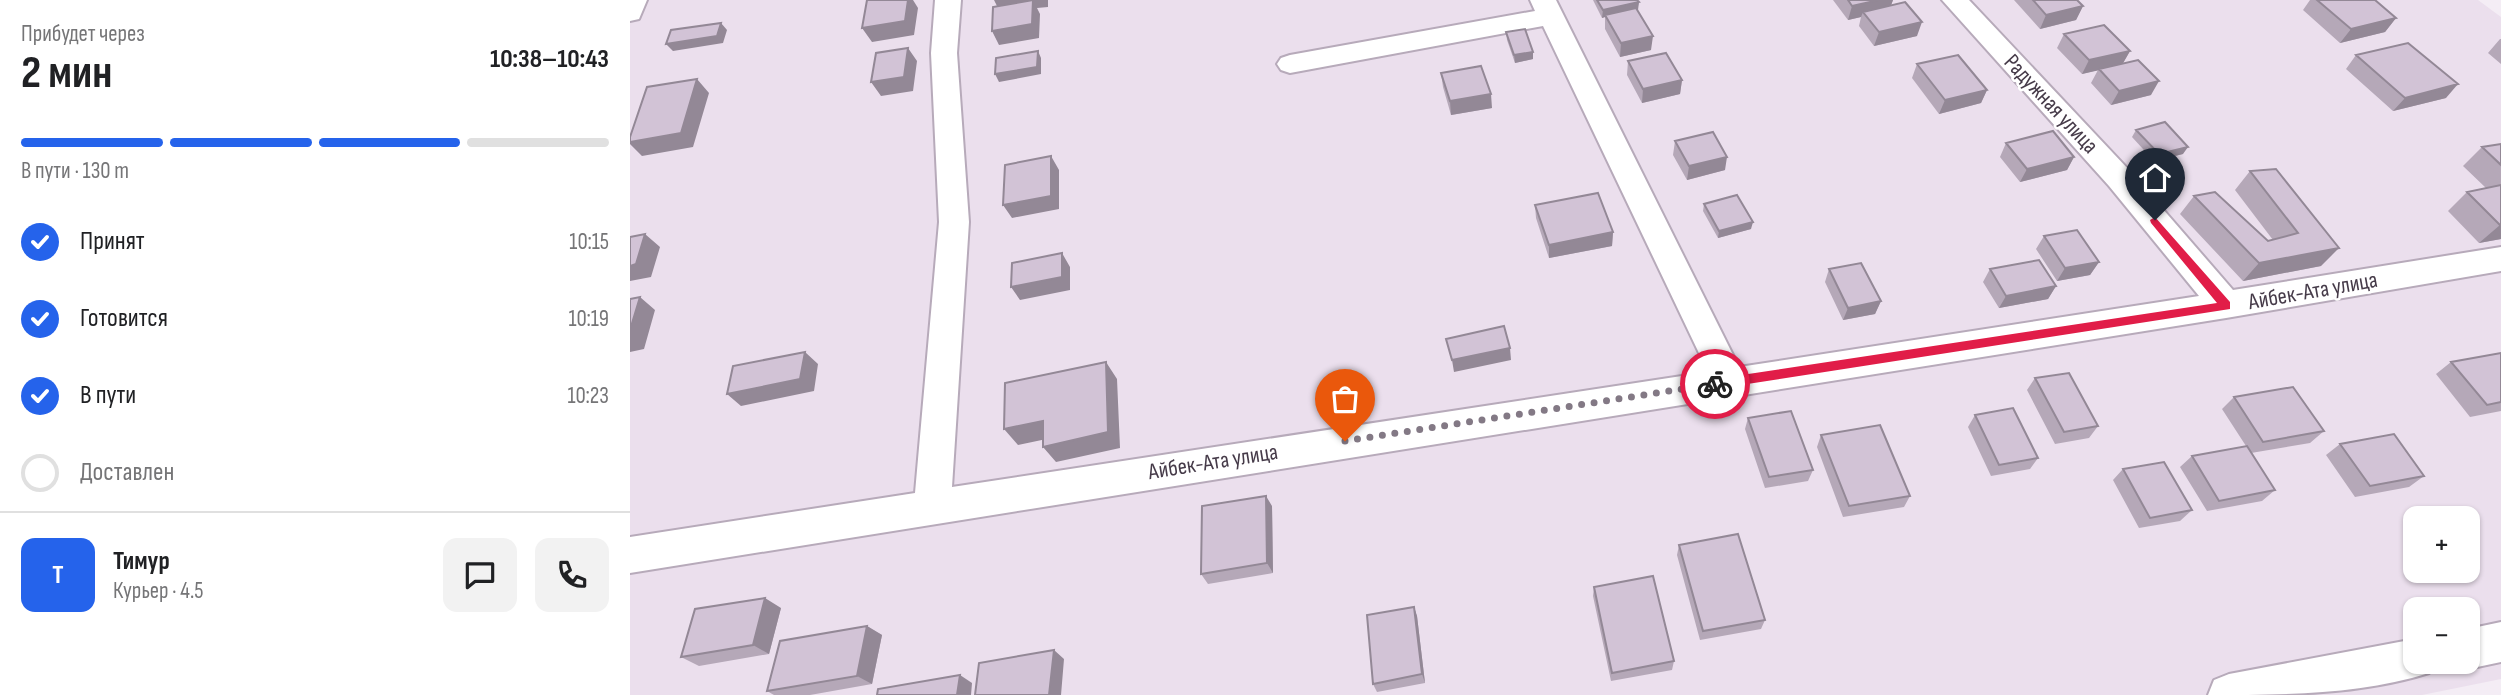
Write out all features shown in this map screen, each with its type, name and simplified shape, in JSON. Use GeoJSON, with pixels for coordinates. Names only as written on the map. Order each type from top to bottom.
{"type":"FeatureCollection","features":[{"type":"Feature","properties":{"kind":"street"},"geometry":{"type":"LineString","coordinates":[[630,13],[634,0]]}},
{"type":"Feature","properties":{"kind":"street"},"geometry":{"type":"LineString","coordinates":[[932,505],[954,222],[944,53],[948,0]]}},
{"type":"Feature","properties":{"kind":"street","name":"Радужная улица"},"geometry":{"type":"LineString","coordinates":[[1955,0],[2119,178],[2227,306]]}},
{"type":"Feature","properties":{"kind":"street"},"geometry":{"type":"LineString","coordinates":[[1290,64],[1547,8],[1729,382]]}},
{"type":"Feature","properties":{"kind":"street","name":"Айбек-Ата улица"},"geometry":{"type":"LineString","coordinates":[[630,555],[932,505],[2227,306],[2501,259]]}},
{"type":"Feature","properties":{"kind":"street"},"geometry":{"type":"LineString","coordinates":[[2480,646],[2501,642]]}},
{"type":"Feature","properties":{"kind":"street"},"geometry":{"type":"LineString","coordinates":[[2230,695],[2403,661]]}},
{"type":"Feature","properties":{"kind":"shaded area"},"geometry":{"type":"Polygon","coordinates":[[[630,0],[2478,0],[2501,17],[2501,679],[2422,695],[630,695],[630,0]]]}},
{"type":"Feature","properties":{"kind":"building"},"geometry":{"type":"Polygon","coordinates":[[[867,0],[908,0],[905,21],[862,28],[867,0]]]}},
{"type":"Feature","properties":{"kind":"building"},"geometry":{"type":"Polygon","coordinates":[[[1033,0],[1032,24],[992,31],[993,7],[1033,0]]]}},
{"type":"Feature","properties":{"kind":"building"},"geometry":{"type":"Polygon","coordinates":[[[1597,0],[1637,0],[1639,2],[1603,10],[1597,0]]]}},
{"type":"Feature","properties":{"kind":"building"},"geometry":{"type":"Polygon","coordinates":[[[1848,0],[1879,0],[1852,6],[1848,0]]]}},
{"type":"Feature","properties":{"kind":"building"},"geometry":{"type":"Polygon","coordinates":[[[2033,0],[2077,0],[2083,6],[2046,15],[2033,0]]]}},
{"type":"Feature","properties":{"kind":"building"},"geometry":{"type":"Polygon","coordinates":[[[2317,0],[2375,0],[2396,18],[2351,29],[2317,0]]]}},
{"type":"Feature","properties":{"kind":"building"},"geometry":{"type":"Polygon","coordinates":[[[1905,2],[1922,22],[1879,32],[1863,12],[1905,2]]]}},
{"type":"Feature","properties":{"kind":"building"},"geometry":{"type":"Polygon","coordinates":[[[1636,8],[1653,36],[1621,43],[1605,15],[1636,8]]]}},
{"type":"Feature","properties":{"kind":"building"},"geometry":{"type":"Polygon","coordinates":[[[721,23],[717,36],[666,44],[671,30],[721,23]]]}},
{"type":"Feature","properties":{"kind":"building"},"geometry":{"type":"Polygon","coordinates":[[[2104,25],[2130,51],[2089,60],[2064,34],[2104,25]]]}},
{"type":"Feature","properties":{"kind":"building"},"geometry":{"type":"Polygon","coordinates":[[[1525,29],[1533,52],[1514,55],[1506,32],[1525,29]]]}},
{"type":"Feature","properties":{"kind":"building"},"geometry":{"type":"Polygon","coordinates":[[[2408,43],[2458,84],[2405,98],[2356,55],[2408,43]]]}},
{"type":"Feature","properties":{"kind":"building"},"geometry":{"type":"Polygon","coordinates":[[[908,48],[904,77],[871,82],[876,53],[908,48]]]}},
{"type":"Feature","properties":{"kind":"building"},"geometry":{"type":"Polygon","coordinates":[[[1038,51],[1037,67],[995,74],[996,58],[1038,51]]]}},
{"type":"Feature","properties":{"kind":"building"},"geometry":{"type":"Polygon","coordinates":[[[1666,53],[1682,80],[1643,89],[1628,61],[1666,53]]]}},
{"type":"Feature","properties":{"kind":"building"},"geometry":{"type":"Polygon","coordinates":[[[1958,55],[1987,90],[1945,100],[1917,64],[1958,55]]]}},
{"type":"Feature","properties":{"kind":"building"},"geometry":{"type":"Polygon","coordinates":[[[2138,60],[2159,81],[2119,91],[2099,69],[2138,60]]]}},
{"type":"Feature","properties":{"kind":"building"},"geometry":{"type":"Polygon","coordinates":[[[1481,66],[1491,94],[1450,101],[1441,73],[1481,66]]]}},
{"type":"Feature","properties":{"kind":"building"},"geometry":{"type":"Polygon","coordinates":[[[697,79],[681,133],[630,142],[647,87],[697,79]]]}},
{"type":"Feature","properties":{"kind":"building"},"geometry":{"type":"Polygon","coordinates":[[[2165,122],[2188,147],[2159,154],[2136,130],[2165,122]]]}},
{"type":"Feature","properties":{"kind":"building"},"geometry":{"type":"Polygon","coordinates":[[[2053,131],[2074,157],[2027,169],[2006,143],[2053,131]]]}},
{"type":"Feature","properties":{"kind":"building"},"geometry":{"type":"Polygon","coordinates":[[[1713,132],[1727,157],[1689,166],[1675,141],[1713,132]]]}},
{"type":"Feature","properties":{"kind":"building"},"geometry":{"type":"Polygon","coordinates":[[[2501,144],[2501,165],[2482,147],[2501,144]]]}},
{"type":"Feature","properties":{"kind":"building"},"geometry":{"type":"Polygon","coordinates":[[[1051,156],[1051,196],[1003,205],[1005,165],[1051,156]]]}},
{"type":"Feature","properties":{"kind":"building"},"geometry":{"type":"Polygon","coordinates":[[[2276,169],[2339,248],[2259,263],[2194,196],[2215,192],[2268,241],[2298,233],[2250,171],[2276,169]]]}},
{"type":"Feature","properties":{"kind":"building"},"geometry":{"type":"Polygon","coordinates":[[[2501,185],[2501,224],[2500,225],[2467,192],[2501,185]]]}},
{"type":"Feature","properties":{"kind":"building"},"geometry":{"type":"Polygon","coordinates":[[[1598,193],[1613,232],[1549,245],[1535,205],[1598,193]]]}},
{"type":"Feature","properties":{"kind":"building"},"geometry":{"type":"Polygon","coordinates":[[[1737,195],[1753,222],[1719,231],[1704,204],[1737,195]]]}},
{"type":"Feature","properties":{"kind":"building"},"geometry":{"type":"Polygon","coordinates":[[[2077,230],[2099,262],[2065,268],[2044,236],[2077,230]]]}},
{"type":"Feature","properties":{"kind":"building"},"geometry":{"type":"Polygon","coordinates":[[[645,234],[636,264],[630,266],[630,237],[645,234]]]}},
{"type":"Feature","properties":{"kind":"building"},"geometry":{"type":"Polygon","coordinates":[[[1062,253],[1062,277],[1011,287],[1012,263],[1062,253]]]}},
{"type":"Feature","properties":{"kind":"building"},"geometry":{"type":"Polygon","coordinates":[[[2039,260],[2056,286],[2006,296],[1990,269],[2039,260]]]}},
{"type":"Feature","properties":{"kind":"building"},"geometry":{"type":"Polygon","coordinates":[[[1861,263],[1881,301],[1848,308],[1829,269],[1861,263]]]}},
{"type":"Feature","properties":{"kind":"building"},"geometry":{"type":"Polygon","coordinates":[[[640,297],[630,330],[630,299],[640,297]]]}},
{"type":"Feature","properties":{"kind":"building"},"geometry":{"type":"Polygon","coordinates":[[[1504,326],[1510,348],[1452,360],[1446,339],[1504,326]]]}},
{"type":"Feature","properties":{"kind":"building"},"geometry":{"type":"Polygon","coordinates":[[[805,352],[800,379],[727,394],[733,366],[805,352]]]}},
{"type":"Feature","properties":{"kind":"building"},"geometry":{"type":"Polygon","coordinates":[[[2501,353],[2501,402],[2487,405],[2451,362],[2501,353]]]}},
{"type":"Feature","properties":{"kind":"building"},"geometry":{"type":"Polygon","coordinates":[[[1106,362],[1108,432],[1043,447],[1043,421],[1004,429],[1005,383],[1106,362]]]}},
{"type":"Feature","properties":{"kind":"building"},"geometry":{"type":"Polygon","coordinates":[[[2069,373],[2098,426],[2064,432],[2035,378],[2069,373]]]}},
{"type":"Feature","properties":{"kind":"building"},"geometry":{"type":"Polygon","coordinates":[[[2293,387],[2324,431],[2263,442],[2234,397],[2293,387]]]}},
{"type":"Feature","properties":{"kind":"building"},"geometry":{"type":"Polygon","coordinates":[[[2013,408],[2038,458],[1999,465],[1975,415],[2013,408]]]}},
{"type":"Feature","properties":{"kind":"building"},"geometry":{"type":"Polygon","coordinates":[[[1791,411],[1813,470],[1769,477],[1748,418],[1791,411]]]}},
{"type":"Feature","properties":{"kind":"building"},"geometry":{"type":"Polygon","coordinates":[[[1880,425],[1910,496],[1849,506],[1821,435],[1880,425]]]}},
{"type":"Feature","properties":{"kind":"building"},"geometry":{"type":"Polygon","coordinates":[[[2394,434],[2424,476],[2370,486],[2340,444],[2394,434]]]}},
{"type":"Feature","properties":{"kind":"building"},"geometry":{"type":"Polygon","coordinates":[[[2247,446],[2275,490],[2219,501],[2192,456],[2247,446]]]}},
{"type":"Feature","properties":{"kind":"building"},"geometry":{"type":"Polygon","coordinates":[[[2164,462],[2192,510],[2150,518],[2123,469],[2164,462]]]}},
{"type":"Feature","properties":{"kind":"building"},"geometry":{"type":"Polygon","coordinates":[[[1266,496],[1267,563],[1201,574],[1202,506],[1266,496]]]}},
{"type":"Feature","properties":{"kind":"building"},"geometry":{"type":"Polygon","coordinates":[[[1738,534],[1765,620],[1703,631],[1679,545],[1738,534]]]}},
{"type":"Feature","properties":{"kind":"building"},"geometry":{"type":"Polygon","coordinates":[[[1653,576],[1674,661],[1612,673],[1594,587],[1653,576]]]}},
{"type":"Feature","properties":{"kind":"building"},"geometry":{"type":"Polygon","coordinates":[[[765,598],[753,645],[681,657],[695,609],[765,598]]]}},
{"type":"Feature","properties":{"kind":"building"},"geometry":{"type":"Polygon","coordinates":[[[1414,607],[1422,674],[1373,684],[1367,615],[1414,607]]]}},
{"type":"Feature","properties":{"kind":"building"},"geometry":{"type":"Polygon","coordinates":[[[867,626],[857,676],[767,691],[780,641],[867,626]]]}},
{"type":"Feature","properties":{"kind":"building"},"geometry":{"type":"Polygon","coordinates":[[[1054,650],[1049,695],[975,695],[979,663],[1054,650]]]}},
{"type":"Feature","properties":{"kind":"building"},"geometry":{"type":"Polygon","coordinates":[[[960,675],[957,695],[877,695],[878,689],[960,675]]]}},
{"type":"Feature","properties":{"kind":"way so far"},"geometry":{"type":"LineString","coordinates":[[1345,441],[1715,384]]}},
{"type":"Feature","properties":{"kind":"route"},"geometry":{"type":"LineString","coordinates":[[1715,384],[2227,306],[2155,220]]}}]}
